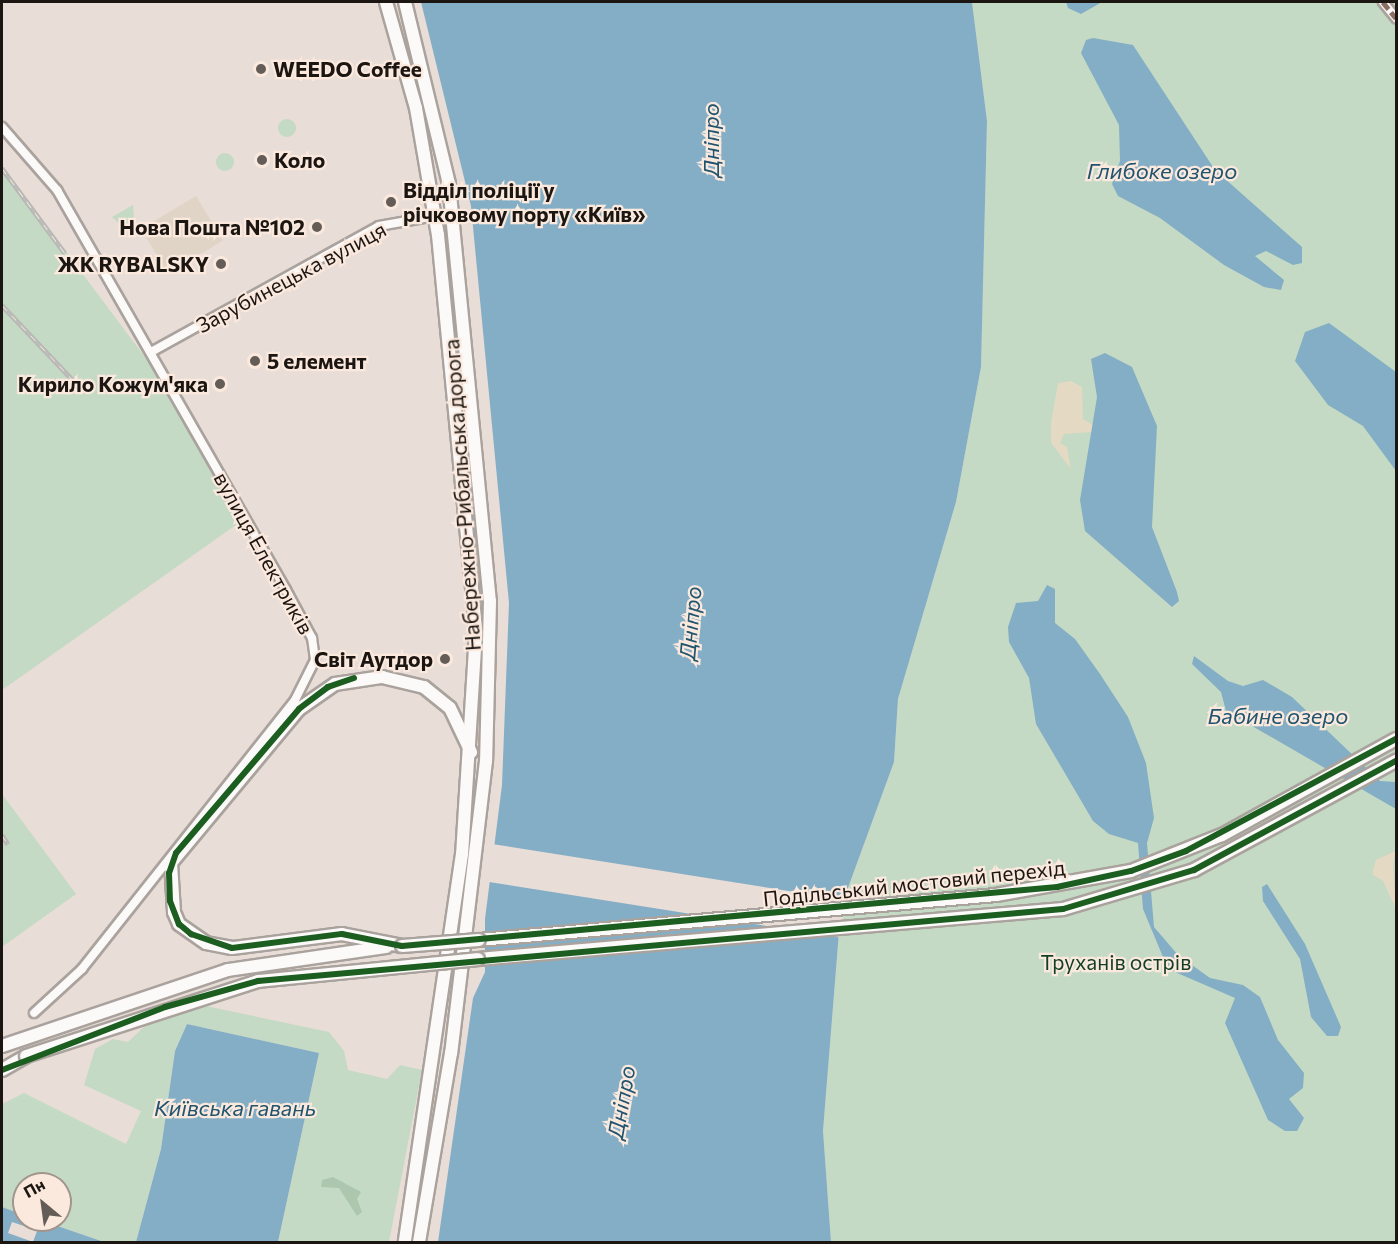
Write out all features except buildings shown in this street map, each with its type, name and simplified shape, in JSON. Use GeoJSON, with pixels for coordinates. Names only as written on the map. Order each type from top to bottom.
{"type":"FeatureCollection","features":[{"type":"Feature","properties":{"kind":"main road","name":"Набережно-Рибальська дорога"},"geometry":{"type":"LineString","coordinates":[[386,2],[416,108],[435,216],[474,586],[472,754],[405,1242]]}},
{"type":"Feature","properties":{"kind":"main road","name":"Набережно-Рибальська дорога"},"geometry":{"type":"LineString","coordinates":[[405,2],[450,195],[490,601],[486,761],[451,1053],[419,1242]]}},
{"type":"Feature","properties":{"kind":"main road"},"geometry":{"type":"LineString","coordinates":[[402,946],[342,934],[232,948],[206,943],[179,924],[170,901],[169,873],[176,853],[299,709],[328,687],[354,678],[400,680],[436,694],[450,708],[472,754]]}},
{"type":"Feature","properties":{"kind":"main road","name":"Подільський мостовий перехід"},"geometry":{"type":"LineString","coordinates":[[2,1046],[228,970],[306,955],[1057,887],[1186,851],[1396,739]]}},
{"type":"Feature","properties":{"kind":"main road","name":"Подільський мостовий перехід"},"geometry":{"type":"LineString","coordinates":[[2,1067],[26,1056],[206,994],[287,976],[1063,909],[1194,870],[1396,761]]}},
{"type":"Feature","properties":{"kind":"street"},"geometry":{"type":"LineString","coordinates":[[1383,2],[1396,18]]}},
{"type":"Feature","properties":{"kind":"street","name":"вулиця Електриків"},"geometry":{"type":"LineString","coordinates":[[2,127],[57,190],[151,352],[312,638],[314,671],[72,982],[34,1013]]}},
{"type":"Feature","properties":{"kind":"street","name":"Зарубинецька вулиця"},"geometry":{"type":"LineString","coordinates":[[151,352],[379,226],[435,216]]}},
{"type":"Feature","properties":{"kind":"shaded area"},"geometry":{"type":"Polygon","coordinates":[[[196,196],[223,241],[168,274],[141,229],[196,196]]]}},
{"type":"Feature","properties":{"kind":"green space","name":"Труханів острів"},"geometry":{"type":"Polygon","coordinates":[[[972,2],[1396,2],[1396,1242],[831,1242],[823,1131],[841,907],[894,762],[898,699],[956,502],[981,367],[987,121],[972,2]]]}},
{"type":"Feature","properties":{"kind":"green space"},"geometry":{"type":"Polygon","coordinates":[[[283,119],[291,119],[296,124],[294,135],[283,137],[278,132],[278,124],[283,119]]]}},
{"type":"Feature","properties":{"kind":"green space"},"geometry":{"type":"Polygon","coordinates":[[[221,153],[229,153],[234,158],[232,169],[221,171],[216,166],[216,158],[221,153]]]}},
{"type":"Feature","properties":{"kind":"green space"},"geometry":{"type":"Polygon","coordinates":[[[2,166],[150,364],[243,520],[2,690],[2,166]]]}},
{"type":"Feature","properties":{"kind":"green space"},"geometry":{"type":"Polygon","coordinates":[[[133,205],[134,221],[123,227],[112,217],[133,205]]]}},
{"type":"Feature","properties":{"kind":"green space"},"geometry":{"type":"Polygon","coordinates":[[[2,794],[76,894],[2,947],[2,794]]]}},
{"type":"Feature","properties":{"kind":"green space"},"geometry":{"type":"Polygon","coordinates":[[[201,1005],[329,1032],[344,1051],[348,1070],[387,1079],[400,1065],[422,1070],[389,1242],[278,1242],[319,1053],[187,1024],[175,1051],[161,1149],[136,1242],[104,1242],[72,1231],[72,1172],[12,1172],[12,1211],[2,1207],[2,1104],[24,1093],[126,1144],[141,1111],[84,1085],[95,1049],[113,1039],[128,1042],[148,1023],[201,1005]]]}},
{"type":"Feature","properties":{"kind":"green space"},"geometry":{"type":"Polygon","coordinates":[[[333,1177],[361,1192],[357,1199],[362,1212],[357,1216],[339,1188],[321,1187],[322,1180],[333,1177]]]}},
{"type":"Feature","properties":{"kind":"sand"},"geometry":{"type":"Polygon","coordinates":[[[1071,381],[1082,387],[1083,419],[1095,426],[1093,432],[1064,434],[1060,443],[1067,447],[1071,469],[1051,443],[1051,423],[1058,383],[1071,381]]]}},
{"type":"Feature","properties":{"kind":"sand"},"geometry":{"type":"Polygon","coordinates":[[[1395,851],[1393,867],[1396,909],[1383,881],[1372,874],[1376,860],[1395,851]]]}},
{"type":"Feature","properties":{"kind":"water","name":"Дніпро"},"geometry":{"type":"Polygon","coordinates":[[[421,2],[972,2],[987,121],[981,367],[956,502],[898,699],[894,762],[841,907],[823,1131],[831,1242],[438,1242],[473,998],[485,972],[485,919],[502,785],[509,603],[471,206],[421,2]]]}},
{"type":"Feature","properties":{"kind":"water"},"geometry":{"type":"Polygon","coordinates":[[[1066,2],[1102,2],[1081,14],[1068,8],[1066,2]]]}},
{"type":"Feature","properties":{"kind":"water","name":"Глибоке озеро"},"geometry":{"type":"Polygon","coordinates":[[[1093,38],[1133,45],[1215,170],[1302,247],[1302,263],[1293,265],[1266,251],[1255,256],[1284,280],[1281,290],[1264,287],[1224,265],[1160,218],[1118,196],[1112,184],[1120,161],[1119,125],[1081,53],[1086,40],[1093,38]]]}},
{"type":"Feature","properties":{"kind":"water"},"geometry":{"type":"Polygon","coordinates":[[[1329,323],[1396,372],[1396,471],[1363,426],[1328,405],[1295,361],[1305,332],[1329,323]]]}},
{"type":"Feature","properties":{"kind":"water"},"geometry":{"type":"Polygon","coordinates":[[[1105,353],[1132,367],[1157,426],[1152,527],[1177,592],[1179,601],[1172,607],[1085,531],[1080,500],[1097,397],[1091,359],[1105,353]]]}},
{"type":"Feature","properties":{"kind":"water"},"geometry":{"type":"Polygon","coordinates":[[[1047,585],[1055,589],[1055,623],[1075,639],[1128,717],[1146,763],[1154,818],[1147,843],[1154,927],[1178,955],[1210,978],[1243,985],[1260,997],[1278,1040],[1304,1073],[1303,1088],[1289,1099],[1304,1118],[1297,1131],[1285,1131],[1268,1120],[1225,1023],[1235,998],[1168,969],[1143,909],[1138,843],[1109,834],[1093,821],[1036,724],[1029,678],[1009,642],[1008,627],[1016,603],[1038,601],[1047,585]]]}},
{"type":"Feature","properties":{"kind":"water","name":"Бабине озеро"},"geometry":{"type":"Polygon","coordinates":[[[1194,656],[1228,681],[1243,686],[1263,680],[1292,697],[1380,781],[1396,782],[1396,809],[1226,711],[1221,692],[1192,664],[1194,656]]]}},
{"type":"Feature","properties":{"kind":"water"},"geometry":{"type":"Polygon","coordinates":[[[1267,884],[1305,944],[1341,1027],[1338,1036],[1327,1036],[1311,1017],[1300,959],[1263,901],[1262,887],[1267,884]]]}},
{"type":"Feature","properties":{"kind":"water","name":"Київська гавань"},"geometry":{"type":"Polygon","coordinates":[[[187,1024],[319,1053],[278,1242],[136,1242],[161,1149],[175,1051],[187,1024]]]}},
{"type":"Feature","properties":{"kind":"water"},"geometry":{"type":"Polygon","coordinates":[[[2,1207],[12,1211],[12,1232],[72,1231],[104,1242],[2,1242],[2,1207]]]}},
{"type":"Feature","properties":{"kind":"pier"},"geometry":{"type":"Polygon","coordinates":[[[485,843],[846,900],[840,938],[480,880],[485,843]]]}},
{"type":"Feature","properties":{"kind":"pier"},"geometry":{"type":"Polygon","coordinates":[[[12,1222],[12,1232],[37,1232],[33,1242],[8,1233],[12,1222]]]}},
{"type":"Feature","properties":{"kind":"railway"},"geometry":{"type":"LineString","coordinates":[[2,168],[65,253]]}},
{"type":"Feature","properties":{"kind":"railway"},"geometry":{"type":"LineString","coordinates":[[2,305],[73,380]]}},
{"type":"Feature","properties":{"kind":"railway"},"geometry":{"type":"LineString","coordinates":[[2,835],[8,844]]}},
{"type":"Feature","properties":{"kind":"marked path"},"geometry":{"type":"LineString","coordinates":[[1383,2],[1396,18]]}},
{"type":"Feature","properties":{"kind":"cycle path"},"geometry":{"type":"LineString","coordinates":[[354,678],[328,687],[299,709],[176,853],[169,873],[170,901],[179,924],[191,934],[232,948],[342,934],[402,946],[1057,887],[1131,871],[1186,851],[1396,739]]}},
{"type":"Feature","properties":{"kind":"cycle path"},"geometry":{"type":"LineString","coordinates":[[2,1070],[165,1007],[258,981],[1063,909],[1194,870],[1396,761]]}},
{"type":"Feature","properties":{"kind":"place","name":"WEEDO Coffee"},"geometry":{"type":"Point","coordinates":[261,69]}},
{"type":"Feature","properties":{"kind":"place","name":"Коло"},"geometry":{"type":"Point","coordinates":[262,160]}},
{"type":"Feature","properties":{"kind":"place","name":"Відділ поліції у річковому порту «Київ»"},"geometry":{"type":"Point","coordinates":[391,202]}},
{"type":"Feature","properties":{"kind":"place","name":"Нова Пошта №102"},"geometry":{"type":"Point","coordinates":[317,227]}},
{"type":"Feature","properties":{"kind":"place","name":"ЖК RYBALSKY"},"geometry":{"type":"Point","coordinates":[221,264]}},
{"type":"Feature","properties":{"kind":"place","name":"5 елемент"},"geometry":{"type":"Point","coordinates":[255,361]}},
{"type":"Feature","properties":{"kind":"place","name":"Кирило Кожум'яка"},"geometry":{"type":"Point","coordinates":[220,384]}},
{"type":"Feature","properties":{"kind":"place","name":"Світ Аутдор"},"geometry":{"type":"Point","coordinates":[445,659]}}]}
